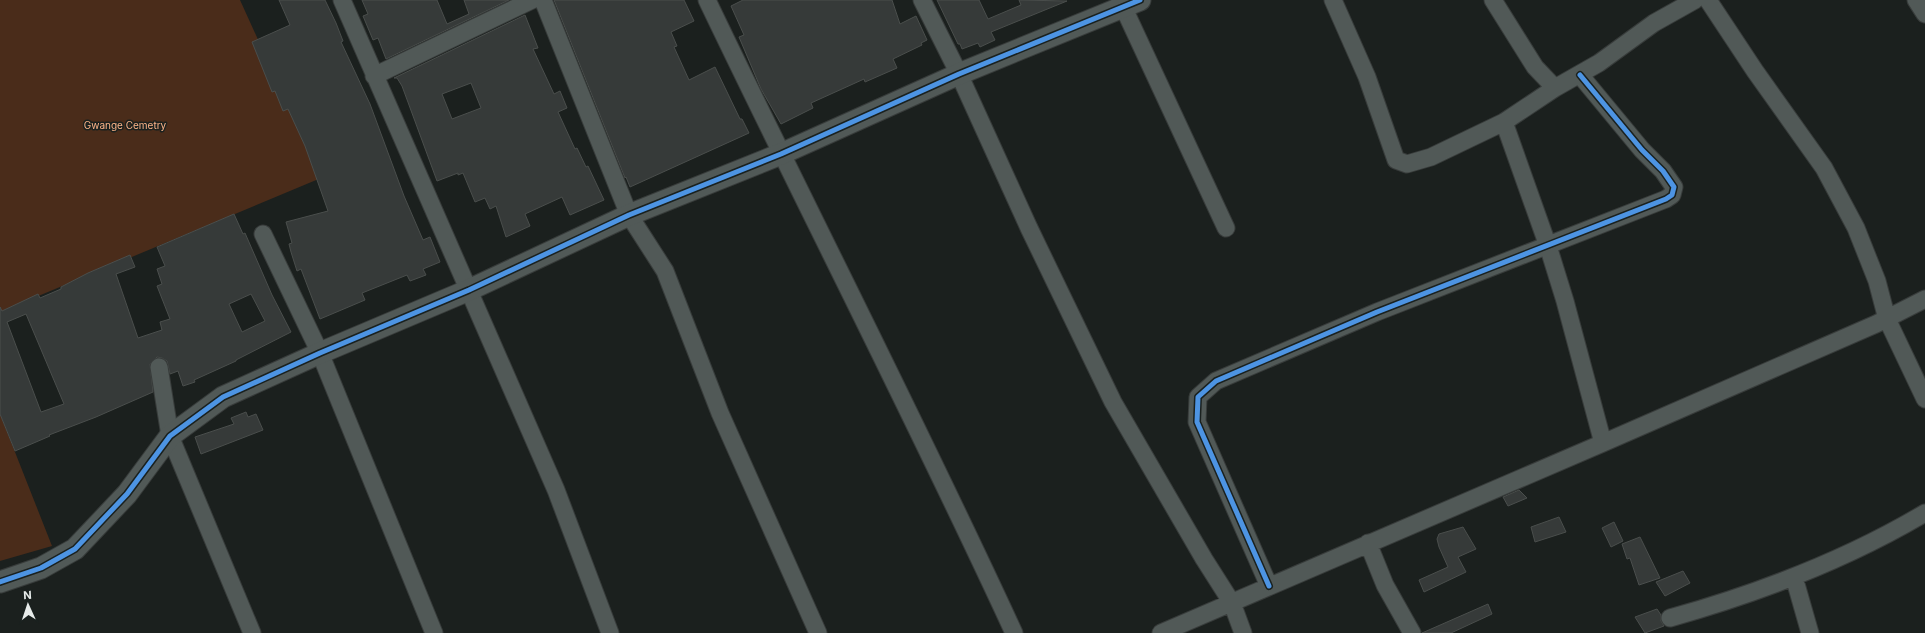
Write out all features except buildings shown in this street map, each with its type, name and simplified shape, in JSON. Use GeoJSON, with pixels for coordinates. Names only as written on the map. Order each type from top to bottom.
{"type":"FeatureCollection","features":[{"type":"Feature","properties":{"kind":"street"},"geometry":{"type":"LineString","coordinates":[[342,0],[556,490],[610,633]]}},
{"type":"Feature","properties":{"kind":"street"},"geometry":{"type":"LineString","coordinates":[[374,76],[532,0]]}},
{"type":"Feature","properties":{"kind":"street"},"geometry":{"type":"LineString","coordinates":[[543,0],[629,215],[665,271],[720,413],[818,633]]}},
{"type":"Feature","properties":{"kind":"street"},"geometry":{"type":"LineString","coordinates":[[707,0],[781,154],[918,431],[1014,633]]}},
{"type":"Feature","properties":{"kind":"street"},"geometry":{"type":"LineString","coordinates":[[922,0],[959,74],[1029,228],[1113,402],[1204,559],[1232,603],[1243,633]]}},
{"type":"Feature","properties":{"kind":"street"},"geometry":{"type":"LineString","coordinates":[[1333,0],[1367,77],[1396,160],[1407,164],[1431,157],[1504,122],[1555,88],[1599,63],[1654,23],[1695,0]]}},
{"type":"Feature","properties":{"kind":"street"},"geometry":{"type":"LineString","coordinates":[[1493,0],[1535,67],[1555,88]]}},
{"type":"Feature","properties":{"kind":"street"},"geometry":{"type":"LineString","coordinates":[[1708,0],[1755,71],[1824,168],[1856,228],[1877,282],[1887,319],[1925,399]]}},
{"type":"Feature","properties":{"kind":"street"},"geometry":{"type":"LineString","coordinates":[[1916,0],[1925,14]]}},
{"type":"Feature","properties":{"kind":"street"},"geometry":{"type":"LineString","coordinates":[[0,582],[41,568],[75,549],[127,494],[170,436],[223,397],[320,353],[469,290],[629,215],[781,154],[959,74],[1128,2],[1226,228]]}},
{"type":"Feature","properties":{"kind":"street"},"geometry":{"type":"LineString","coordinates":[[1269,586],[1197,422],[1198,397],[1216,381],[1377,312],[1548,246],[1672,195],[1674,187],[1663,171],[1642,150],[1580,75]]}},
{"type":"Feature","properties":{"kind":"street"},"geometry":{"type":"LineString","coordinates":[[1504,122],[1548,246],[1603,443]]}},
{"type":"Feature","properties":{"kind":"street"},"geometry":{"type":"LineString","coordinates":[[263,234],[320,353],[434,633]]}},
{"type":"Feature","properties":{"kind":"street"},"geometry":{"type":"LineString","coordinates":[[1161,633],[1887,319],[1925,299]]}},
{"type":"Feature","properties":{"kind":"street"},"geometry":{"type":"LineString","coordinates":[[159,367],[170,436],[252,633]]}},
{"type":"Feature","properties":{"kind":"street"},"geometry":{"type":"LineString","coordinates":[[1670,618],[1820,567],[1925,513]]}},
{"type":"Feature","properties":{"kind":"street"},"geometry":{"type":"LineString","coordinates":[[1368,543],[1385,585],[1412,633]]}},
{"type":"Feature","properties":{"kind":"street"},"geometry":{"type":"LineString","coordinates":[[1794,577],[1810,633]]}},
{"type":"Feature","properties":{"kind":"green space","name":"Gwange Cemetry"},"geometry":{"type":"Polygon","coordinates":[[[0,0],[240,0],[321,178],[0,312],[0,0]]]}},
{"type":"Feature","properties":{"kind":"green space"},"geometry":{"type":"Polygon","coordinates":[[[0,414],[52,546],[0,561],[0,414]]]}},
{"type":"Feature","properties":{"kind":"cycle path"},"geometry":{"type":"LineString","coordinates":[[0,582],[41,568],[75,549],[127,494],[170,436],[223,397],[320,353],[469,290],[629,215],[781,154],[959,74],[1140,0]]}},
{"type":"Feature","properties":{"kind":"cycle path"},"geometry":{"type":"LineString","coordinates":[[1269,586],[1197,422],[1198,397],[1216,381],[1377,312],[1666,199],[1672,195],[1674,187],[1663,171],[1642,150],[1580,75]]}}]}
